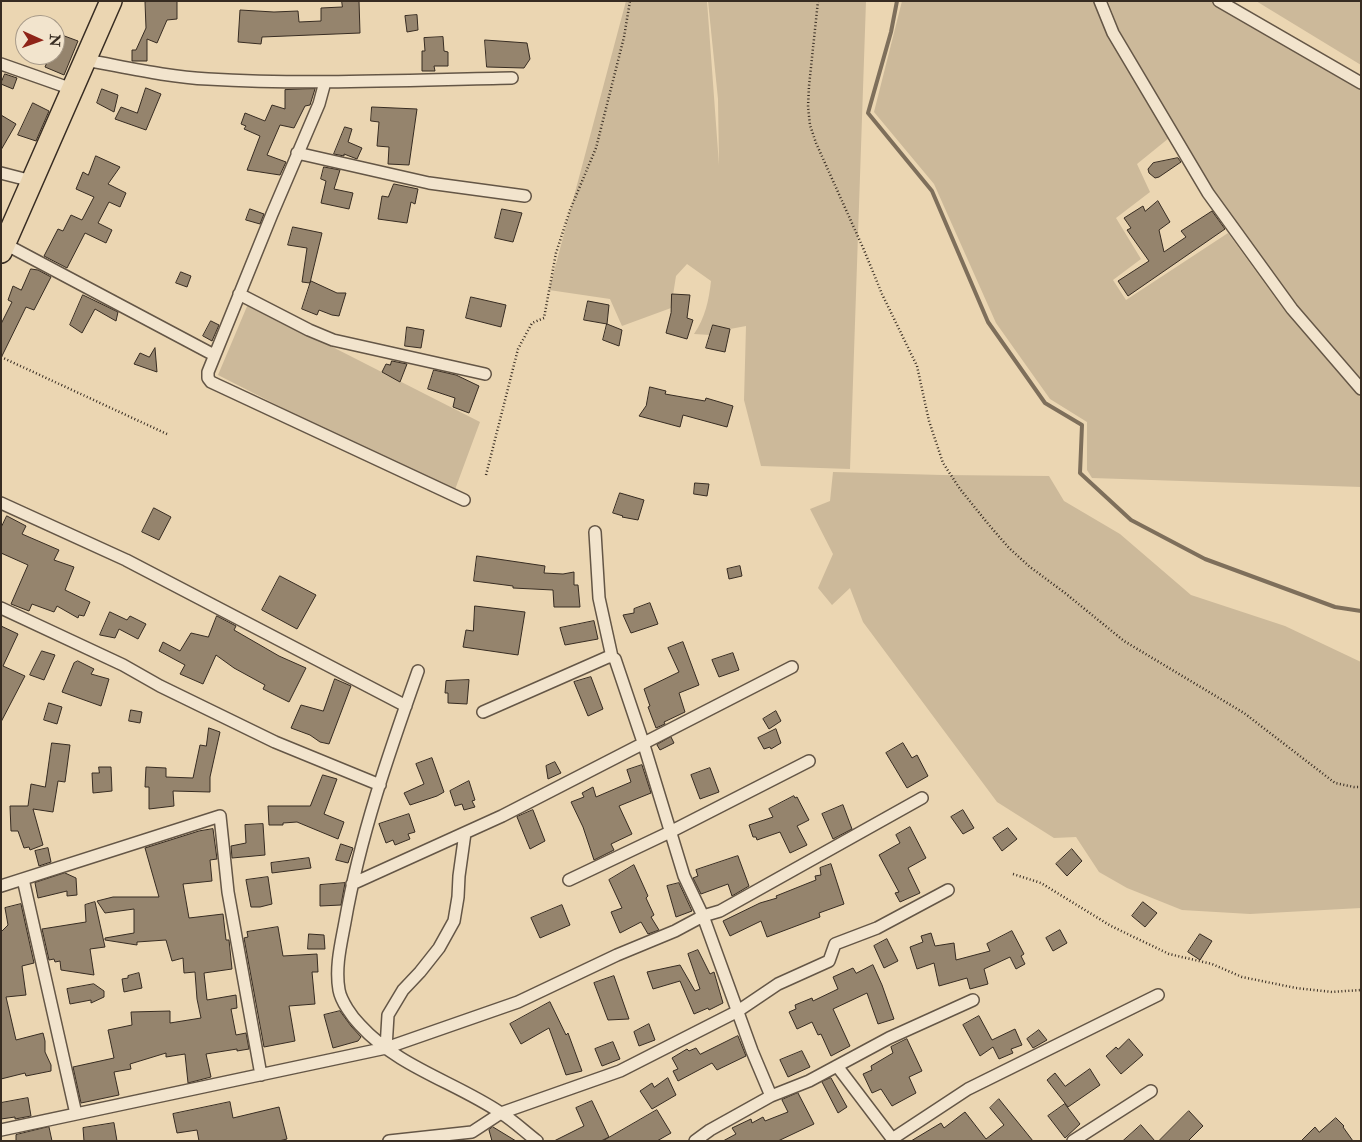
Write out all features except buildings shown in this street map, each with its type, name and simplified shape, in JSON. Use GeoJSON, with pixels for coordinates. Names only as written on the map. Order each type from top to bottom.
{"type":"FeatureCollection","features":[{"type":"Feature","properties":{"kind":"highway"},"geometry":{"type":"LineString","coordinates":[[3,248],[111,1]]}},
{"type":"Feature","properties":{"kind":"street"},"geometry":{"type":"LineString","coordinates":[[1100,1],[1113,33],[1208,193],[1292,309],[1361,389]]}},
{"type":"Feature","properties":{"kind":"street"},"geometry":{"type":"LineString","coordinates":[[1219,1],[1361,82]]}},
{"type":"Feature","properties":{"kind":"street"},"geometry":{"type":"LineString","coordinates":[[85,60],[207,79],[326,82],[512,78]]}},
{"type":"Feature","properties":{"kind":"street"},"geometry":{"type":"LineString","coordinates":[[1,64],[72,89]]}},
{"type":"Feature","properties":{"kind":"street"},"geometry":{"type":"LineString","coordinates":[[326,82],[319,104],[214,356],[208,372],[208,378],[211,382],[464,500]]}},
{"type":"Feature","properties":{"kind":"street"},"geometry":{"type":"LineString","coordinates":[[298,153],[429,183],[525,196]]}},
{"type":"Feature","properties":{"kind":"street"},"geometry":{"type":"LineString","coordinates":[[1,173],[32,181]]}},
{"type":"Feature","properties":{"kind":"street"},"geometry":{"type":"LineString","coordinates":[[3,248],[214,356]]}},
{"type":"Feature","properties":{"kind":"street"},"geometry":{"type":"LineString","coordinates":[[239,294],[309,330],[333,340],[485,374]]}},
{"type":"Feature","properties":{"kind":"street"},"geometry":{"type":"LineString","coordinates":[[1,503],[126,560],[406,706]]}},
{"type":"Feature","properties":{"kind":"street"},"geometry":{"type":"LineString","coordinates":[[595,532],[599,598],[612,657],[615,660],[643,742],[684,876],[703,916],[752,1052],[772,1096]]}},
{"type":"Feature","properties":{"kind":"street"},"geometry":{"type":"LineString","coordinates":[[1,608],[123,665],[160,686],[275,742],[380,784]]}},
{"type":"Feature","properties":{"kind":"street"},"geometry":{"type":"LineString","coordinates":[[483,712],[608,657],[612,657]]}},
{"type":"Feature","properties":{"kind":"street"},"geometry":{"type":"LineString","coordinates":[[352,884],[502,816],[643,742],[792,668]]}},
{"type":"Feature","properties":{"kind":"street"},"geometry":{"type":"LineString","coordinates":[[418,671],[380,784],[352,884],[339,955],[339,991],[360,1025],[386,1048],[402,1060],[501,1113],[537,1141]]}},
{"type":"Feature","properties":{"kind":"street"},"geometry":{"type":"LineString","coordinates":[[569,880],[670,832],[809,761]]}},
{"type":"Feature","properties":{"kind":"street"},"geometry":{"type":"LineString","coordinates":[[1,1130],[386,1048],[518,1002],[617,955],[727,907],[922,798]]}},
{"type":"Feature","properties":{"kind":"street"},"geometry":{"type":"LineString","coordinates":[[1,886],[220,816],[228,892],[261,1075]]}},
{"type":"Feature","properties":{"kind":"street"},"geometry":{"type":"LineString","coordinates":[[386,1048],[388,1015],[403,990],[439,948],[454,921],[465,833]]}},
{"type":"Feature","properties":{"kind":"street"},"geometry":{"type":"LineString","coordinates":[[22,879],[76,1114]]}},
{"type":"Feature","properties":{"kind":"street"},"geometry":{"type":"LineString","coordinates":[[389,1141],[472,1136],[501,1113],[620,1071],[738,1011],[778,984],[829,961],[835,944],[877,928],[948,890]]}},
{"type":"Feature","properties":{"kind":"street"},"geometry":{"type":"LineString","coordinates":[[837,1066],[893,1140],[968,1089],[1158,995]]}},
{"type":"Feature","properties":{"kind":"street"},"geometry":{"type":"LineString","coordinates":[[695,1141],[710,1130],[772,1096],[809,1081],[889,1038],[973,1000]]}},
{"type":"Feature","properties":{"kind":"street"},"geometry":{"type":"LineString","coordinates":[[1074,1141],[1151,1091]]}},
{"type":"Feature","properties":{"kind":"path"},"geometry":{"type":"LineString","coordinates":[[486,474],[518,349],[532,323],[544,318],[556,253],[570,210],[596,148],[624,36],[630,1]]}},
{"type":"Feature","properties":{"kind":"path"},"geometry":{"type":"LineString","coordinates":[[818,1],[808,86],[810,124],[816,143],[882,294],[917,366],[935,442],[943,463],[960,489],[1009,548],[1030,567],[1066,593],[1124,641],[1244,713],[1335,783],[1361,787]]}},
{"type":"Feature","properties":{"kind":"path"},"geometry":{"type":"LineString","coordinates":[[1,357],[167,434]]}},
{"type":"Feature","properties":{"kind":"path"},"geometry":{"type":"LineString","coordinates":[[1013,874],[1041,883],[1111,926],[1169,954],[1212,964],[1242,977],[1296,988],[1332,992],[1361,990]]}},
{"type":"Feature","properties":{"kind":"shaded area"},"geometry":{"type":"Polygon","coordinates":[[[626,1],[707,1],[719,165],[718,99],[708,1],[866,1],[850,469],[761,466],[744,400],[746,326],[730,329],[713,325],[710,335],[694,334],[706,309],[711,281],[687,264],[676,276],[671,308],[622,326],[610,299],[549,290],[626,1]]]}},
{"type":"Feature","properties":{"kind":"shaded area"},"geometry":{"type":"Polygon","coordinates":[[[902,1],[1094,1],[1109,38],[1169,138],[1137,164],[1150,192],[1116,218],[1141,259],[1113,280],[1126,300],[1228,233],[1287,314],[1361,398],[1361,487],[1092,478],[1087,470],[1087,422],[1050,399],[996,323],[934,184],[874,112],[902,1]]]}},
{"type":"Feature","properties":{"kind":"shaded area"},"geometry":{"type":"Polygon","coordinates":[[[1108,1],[1221,1],[1361,89],[1361,384],[1296,305],[1210,185],[1119,30],[1108,1]]]}},
{"type":"Feature","properties":{"kind":"shaded area"},"geometry":{"type":"Polygon","coordinates":[[[1256,1],[1361,1],[1361,65],[1256,1]]]}},
{"type":"Feature","properties":{"kind":"shaded area"},"geometry":{"type":"Polygon","coordinates":[[[248,304],[480,422],[453,495],[218,375],[248,304]]]}},
{"type":"Feature","properties":{"kind":"shaded area"},"geometry":{"type":"Polygon","coordinates":[[[833,472],[1049,476],[1064,501],[1120,534],[1191,595],[1285,626],[1361,662],[1361,908],[1250,914],[1182,910],[1127,888],[1099,872],[1076,837],[1054,838],[997,802],[863,622],[850,588],[832,605],[818,588],[833,554],[810,509],[830,501],[833,472]]]}},
{"type":"Feature","properties":{"kind":"waterway"},"geometry":{"type":"LineString","coordinates":[[897,1],[891,32],[868,113],[932,191],[988,322],[1045,403],[1082,425],[1080,473],[1131,520],[1205,559],[1335,607],[1361,611]]}}]}
